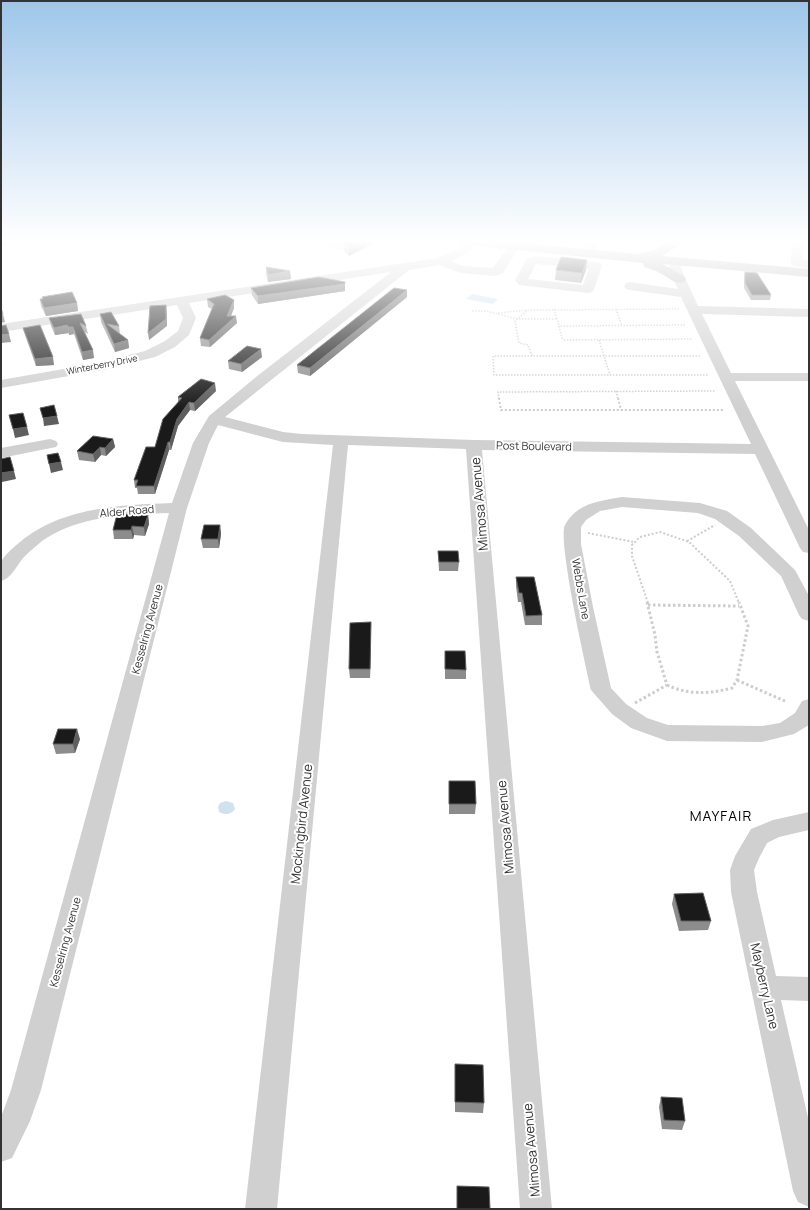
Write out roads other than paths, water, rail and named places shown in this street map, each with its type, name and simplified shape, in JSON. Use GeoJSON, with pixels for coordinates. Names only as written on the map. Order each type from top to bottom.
{"type":"FeatureCollection","features":[{"type":"Feature","properties":{"kind":"street"},"geometry":{"type":"LineString","coordinates":[[1,328],[205,296]]}},
{"type":"Feature","properties":{"kind":"street","name":"Kesselring Avenue"},"geometry":{"type":"LineString","coordinates":[[1,1147],[16,1121],[26,1090],[178,508],[202,443],[214,419],[261,380],[368,296]]}},
{"type":"Feature","properties":{"kind":"street"},"geometry":{"type":"LineString","coordinates":[[687,296],[809,548]]}},
{"type":"Feature","properties":{"kind":"street","name":"Winterberry Drive"},"geometry":{"type":"LineString","coordinates":[[1,384],[108,366],[136,360],[157,351],[180,337],[187,328],[191,318],[187,306],[182,300]]}},
{"type":"Feature","properties":{"kind":"street"},"geometry":{"type":"LineString","coordinates":[[694,310],[768,311],[809,314]]}},
{"type":"Feature","properties":{"kind":"street"},"geometry":{"type":"LineString","coordinates":[[726,377],[809,377]]}},
{"type":"Feature","properties":{"kind":"street","name":"Post Boulevard"},"geometry":{"type":"LineString","coordinates":[[214,419],[283,437],[474,445],[762,449]]}},
{"type":"Feature","properties":{"kind":"street","name":"Mockingbird Avenue"},"geometry":{"type":"LineString","coordinates":[[261,1209],[341,440]]}},
{"type":"Feature","properties":{"kind":"street"},"geometry":{"type":"LineString","coordinates":[[1,452],[50,444]]}},
{"type":"Feature","properties":{"kind":"street","name":"Mimosa Avenue"},"geometry":{"type":"LineString","coordinates":[[474,445],[536,1209]]}},
{"type":"Feature","properties":{"kind":"street","name":"Webbs Lane"},"geometry":{"type":"LineString","coordinates":[[806,603],[789,574],[745,532],[721,515],[700,508],[622,502],[595,507],[580,516],[572,527],[572,544],[583,607],[601,690],[619,709],[639,723],[667,733],[762,734],[786,729],[804,718],[809,706]]}},
{"type":"Feature","properties":{"kind":"street","name":"Alder Road"},"geometry":{"type":"LineString","coordinates":[[1,575],[18,552],[27,544],[40,535],[69,521],[88,515],[117,510],[178,508]]}},
{"type":"Feature","properties":{"kind":"street","name":"Mayberry Lane"},"geometry":{"type":"LineString","coordinates":[[809,821],[774,829],[759,836],[747,856],[742,870],[744,892],[809,1191]]}},
{"type":"Feature","properties":{"kind":"street"},"geometry":{"type":"LineString","coordinates":[[765,987],[809,989]]}},
{"type":"Feature","properties":{"kind":"water"},"geometry":{"type":"Polygon","coordinates":[[[469,296],[485,296],[498,299],[493,304],[466,299],[469,296]]]}},
{"type":"Feature","properties":{"kind":"water"},"geometry":{"type":"Polygon","coordinates":[[[226,801],[233,803],[235,809],[228,814],[223,814],[219,812],[218,807],[220,803],[226,801]]]}},
{"type":"Feature","properties":{"kind":"district","name":"MAYFAIR"},"geometry":{"type":"Point","coordinates":[721,816]}}]}
